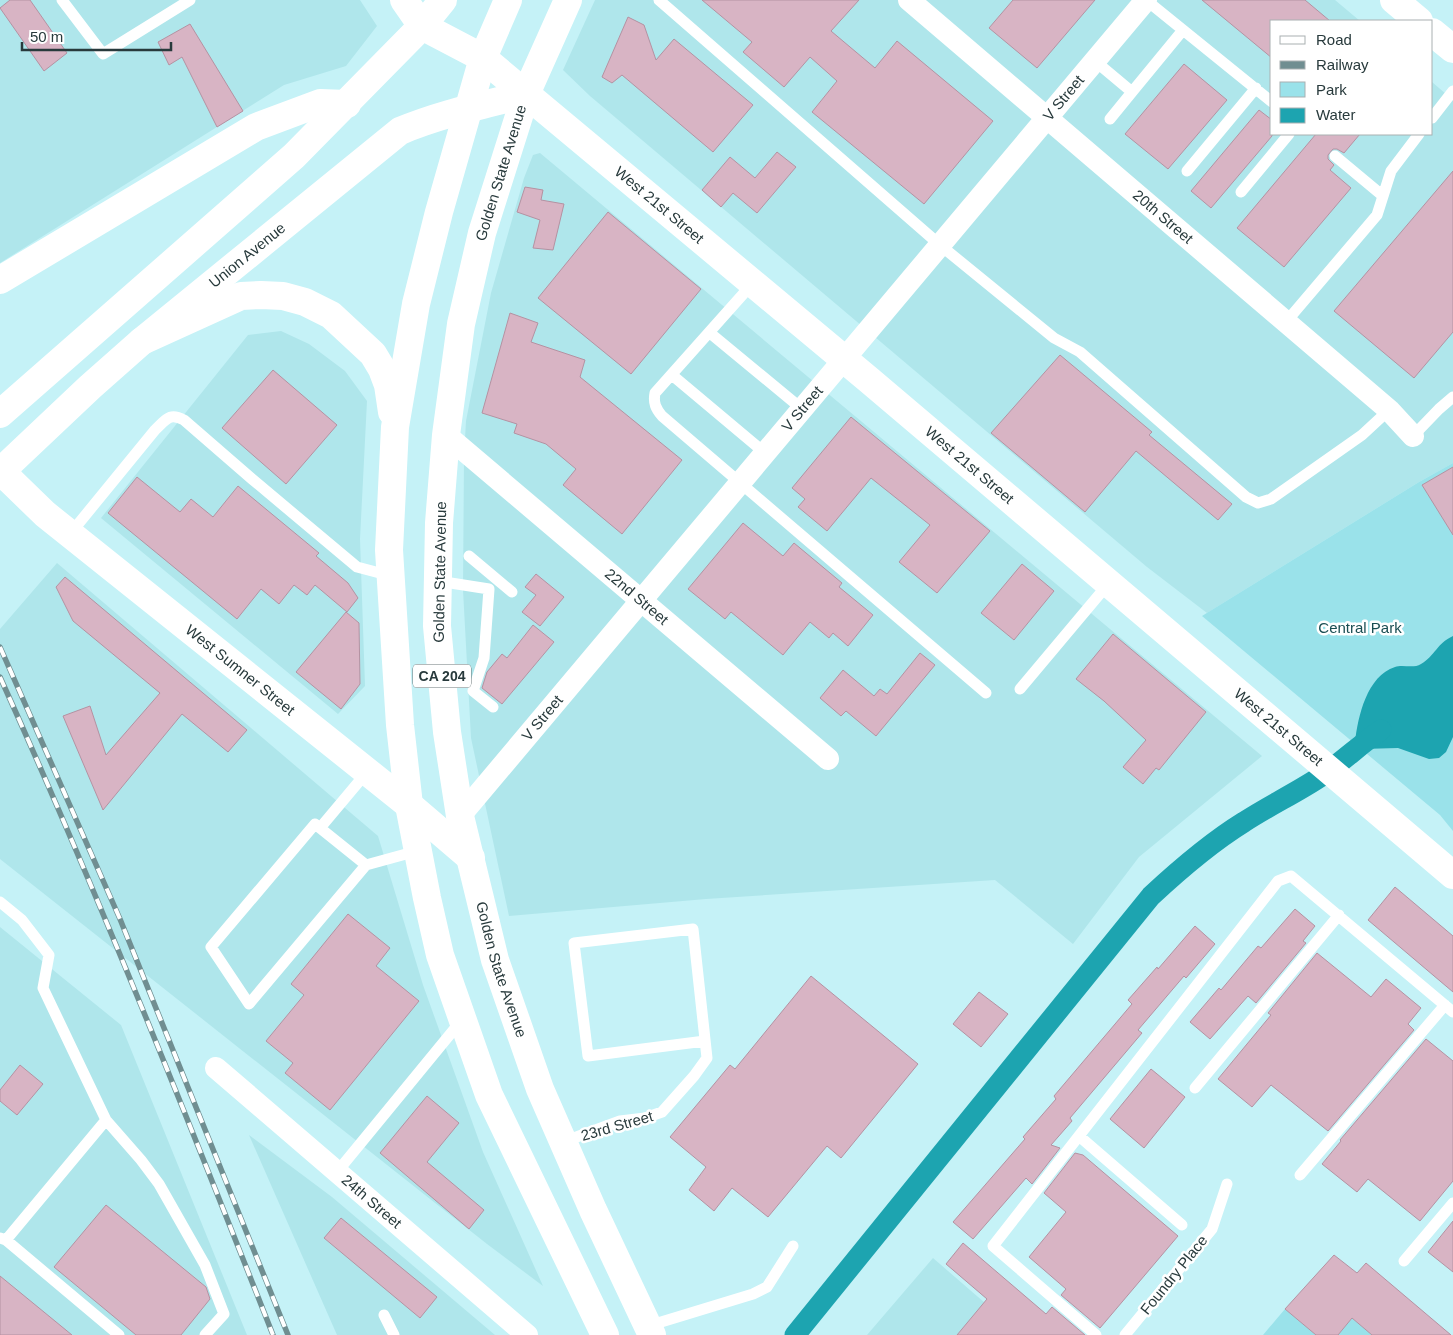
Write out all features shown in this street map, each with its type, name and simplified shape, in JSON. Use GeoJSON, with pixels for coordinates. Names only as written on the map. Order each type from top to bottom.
{"type":"FeatureCollection","features":[{"type":"Feature","properties":{"kind":"main road"},"geometry":{"type":"LineString","coordinates":[[404,0],[422,26]]}},
{"type":"Feature","properties":{"kind":"main road"},"geometry":{"type":"LineString","coordinates":[[0,414],[294,156],[422,26],[443,0]]}},
{"type":"Feature","properties":{"kind":"main road","name":"CA 204"},"geometry":{"type":"LineString","coordinates":[[508,0],[483,58],[439,212],[416,304],[395,427],[389,541],[400,725],[408,805],[440,955],[489,1095],[604,1335]]}},
{"type":"Feature","properties":{"kind":"main road","name":"Golden State Avenue"},"geometry":{"type":"LineString","coordinates":[[568,0],[526,94],[482,233],[461,324],[446,435],[439,523],[437,626],[447,732],[460,816],[495,960],[540,1089],[593,1210],[650,1331]]}},
{"type":"Feature","properties":{"kind":"main road"},"geometry":{"type":"LineString","coordinates":[[1394,0],[1418,20]]}},
{"type":"Feature","properties":{"kind":"main road","name":"West 21st Street"},"geometry":{"type":"LineString","coordinates":[[422,26],[483,58],[844,359],[1453,874]]}},
{"type":"Feature","properties":{"kind":"main road"},"geometry":{"type":"LineString","coordinates":[[1433,33],[1453,50]]}},
{"type":"Feature","properties":{"kind":"main road","name":"Union Avenue"},"geometry":{"type":"LineString","coordinates":[[4,474],[90,387],[142,340],[400,131],[416,124],[468,108],[526,94]]}},
{"type":"Feature","properties":{"kind":"main road"},"geometry":{"type":"LineString","coordinates":[[0,280],[256,127],[320,103],[347,104]]}},
{"type":"Feature","properties":{"kind":"main road"},"geometry":{"type":"LineString","coordinates":[[142,340],[241,296],[283,296],[306,302],[331,315],[373,354],[382,369],[388,385],[395,427]]}},
{"type":"Feature","properties":{"kind":"main road","name":"West Sumner Street"},"geometry":{"type":"LineString","coordinates":[[4,474],[45,514],[408,805],[471,858]]}},
{"type":"Feature","properties":{"kind":"street","name":"20th Street"},"geometry":{"type":"LineString","coordinates":[[909,0],[1389,410],[1413,436]]}},
{"type":"Feature","properties":{"kind":"street","name":"V Street"},"geometry":{"type":"LineString","coordinates":[[460,816],[1146,0]]}},
{"type":"Feature","properties":{"kind":"street","name":"22nd Street"},"geometry":{"type":"LineString","coordinates":[[446,435],[828,759]]}},
{"type":"Feature","properties":{"kind":"street","name":"24th Street"},"geometry":{"type":"LineString","coordinates":[[216,1068],[521,1333]]}},
{"type":"Feature","properties":{"kind":"lane"},"geometry":{"type":"LineString","coordinates":[[62,0],[102,54],[190,0]]}},
{"type":"Feature","properties":{"kind":"lane"},"geometry":{"type":"LineString","coordinates":[[659,0],[940,245],[1054,338],[1080,352],[1246,498],[1258,503],[1270,499],[1362,435],[1389,410]]}},
{"type":"Feature","properties":{"kind":"lane"},"geometry":{"type":"LineString","coordinates":[[1146,0],[1270,100]]}},
{"type":"Feature","properties":{"kind":"lane"},"geometry":{"type":"LineString","coordinates":[[1110,119],[1183,30]]}},
{"type":"Feature","properties":{"kind":"lane"},"geometry":{"type":"LineString","coordinates":[[1095,61],[1132,92]]}},
{"type":"Feature","properties":{"kind":"lane"},"geometry":{"type":"LineString","coordinates":[[1187,171],[1256,88]]}},
{"type":"Feature","properties":{"kind":"lane"},"geometry":{"type":"LineString","coordinates":[[1433,117],[1453,91]]}},
{"type":"Feature","properties":{"kind":"lane"},"geometry":{"type":"LineString","coordinates":[[1241,192],[1289,135]]}},
{"type":"Feature","properties":{"kind":"lane"},"geometry":{"type":"LineString","coordinates":[[1286,322],[1377,215],[1391,171],[1418,135]]}},
{"type":"Feature","properties":{"kind":"lane"},"geometry":{"type":"LineString","coordinates":[[1335,156],[1383,196]]}},
{"type":"Feature","properties":{"kind":"lane"},"geometry":{"type":"LineString","coordinates":[[753,283],[655,393],[656,410],[986,693]]}},
{"type":"Feature","properties":{"kind":"lane"},"geometry":{"type":"LineString","coordinates":[[710,333],[802,409]]}},
{"type":"Feature","properties":{"kind":"lane"},"geometry":{"type":"LineString","coordinates":[[672,375],[765,453]]}},
{"type":"Feature","properties":{"kind":"lane"},"geometry":{"type":"LineString","coordinates":[[1413,436],[1453,397]]}},
{"type":"Feature","properties":{"kind":"lane"},"geometry":{"type":"LineString","coordinates":[[70,534],[155,430],[168,417],[176,416],[184,420],[357,567],[390,576]]}},
{"type":"Feature","properties":{"kind":"lane"},"geometry":{"type":"LineString","coordinates":[[469,556],[512,592]]}},
{"type":"Feature","properties":{"kind":"lane"},"geometry":{"type":"LineString","coordinates":[[493,707],[473,691],[484,658],[488,589],[497,580]]}},
{"type":"Feature","properties":{"kind":"lane"},"geometry":{"type":"LineString","coordinates":[[438,581],[488,589]]}},
{"type":"Feature","properties":{"kind":"lane"},"geometry":{"type":"LineString","coordinates":[[1020,689],[1109,583]]}},
{"type":"Feature","properties":{"kind":"lane"},"geometry":{"type":"LineString","coordinates":[[320,828],[367,772]]}},
{"type":"Feature","properties":{"kind":"lane"},"geometry":{"type":"LineString","coordinates":[[366,865],[315,824],[211,947],[249,1004],[366,865],[417,851]]}},
{"type":"Feature","properties":{"kind":"lane"},"geometry":{"type":"LineString","coordinates":[[1096,1335],[993,1246],[1278,881],[1291,876],[1449,1009],[1300,1175]]}},
{"type":"Feature","properties":{"kind":"lane"},"geometry":{"type":"LineString","coordinates":[[0,902],[22,920],[49,955],[43,988],[106,1120],[142,1160],[159,1184],[205,1265],[224,1314],[205,1335]]}},
{"type":"Feature","properties":{"kind":"lane"},"geometry":{"type":"LineString","coordinates":[[1195,1088],[1339,915]]}},
{"type":"Feature","properties":{"kind":"lane","name":"23rd Street"},"geometry":{"type":"LineString","coordinates":[[563,1142],[620,1122],[662,1112],[694,1076],[707,1058],[693,929],[574,943],[588,1056],[705,1041]]}},
{"type":"Feature","properties":{"kind":"lane"},"geometry":{"type":"LineString","coordinates":[[337,1172],[462,1020]]}},
{"type":"Feature","properties":{"kind":"lane"},"geometry":{"type":"LineString","coordinates":[[106,1120],[3,1239],[119,1335]]}},
{"type":"Feature","properties":{"kind":"lane"},"geometry":{"type":"LineString","coordinates":[[1079,1136],[1182,1225]]}},
{"type":"Feature","properties":{"kind":"lane","name":"Foundry Place"},"geometry":{"type":"LineString","coordinates":[[1126,1335],[1212,1229],[1227,1184]]}},
{"type":"Feature","properties":{"kind":"lane"},"geometry":{"type":"LineString","coordinates":[[1404,1261],[1453,1203]]}},
{"type":"Feature","properties":{"kind":"lane"},"geometry":{"type":"LineString","coordinates":[[650,1331],[753,1294],[767,1286],[793,1246]]}},
{"type":"Feature","properties":{"kind":"lane"},"geometry":{"type":"LineString","coordinates":[[384,1315],[394,1335]]}},
{"type":"Feature","properties":{"kind":"shaded area"},"geometry":{"type":"Polygon","coordinates":[[[0,0],[360,0],[377,26],[346,66],[284,85],[0,263],[0,0]]]}},
{"type":"Feature","properties":{"kind":"shaded area"},"geometry":{"type":"Polygon","coordinates":[[[595,0],[1335,0],[1359,20],[1270,20],[1270,135],[1433,135],[1433,83],[1453,100],[1453,463],[1207,613],[1147,567],[590,96],[563,70],[595,0]]]}},
{"type":"Feature","properties":{"kind":"shaded area"},"geometry":{"type":"Polygon","coordinates":[[[540,153],[1262,756],[1139,857],[1073,944],[995,880],[706,899],[509,916],[471,738],[463,590],[464,457],[466,421],[491,293],[524,178],[533,155],[540,153]]]}},
{"type":"Feature","properties":{"kind":"shaded area"},"geometry":{"type":"Polygon","coordinates":[[[281,331],[309,344],[345,371],[367,401],[360,539],[365,686],[338,714],[101,518],[248,335],[281,331]]]}},
{"type":"Feature","properties":{"kind":"shaded area"},"geometry":{"type":"Polygon","coordinates":[[[57,563],[378,836],[423,985],[483,1152],[543,1286],[487,1244],[0,859],[0,629],[57,563]]]}},
{"type":"Feature","properties":{"kind":"shaded area"},"geometry":{"type":"Polygon","coordinates":[[[0,927],[121,1025],[247,1335],[0,1335],[0,927]]]}},
{"type":"Feature","properties":{"kind":"shaded area"},"geometry":{"type":"Polygon","coordinates":[[[249,1135],[332,1197],[495,1335],[337,1335],[249,1135]]]}},
{"type":"Feature","properties":{"kind":"shaded area"},"geometry":{"type":"Polygon","coordinates":[[[933,1258],[1022,1335],[867,1335],[933,1258]]]}},
{"type":"Feature","properties":{"kind":"green space","name":"Central Park"},"geometry":{"type":"Polygon","coordinates":[[[1453,463],[1453,831],[1440,815],[1202,616],[1453,463]]]}},
{"type":"Feature","properties":{"kind":"green space"},"geometry":{"type":"Polygon","coordinates":[[[1285,1309],[1316,1335],[1263,1335],[1285,1309]]]}},
{"type":"Feature","properties":{"kind":"green space"},"geometry":{"type":"Polygon","coordinates":[[[1352,1318],[1372,1335],[1338,1335],[1352,1318]]]}},
{"type":"Feature","properties":{"kind":"water"},"geometry":{"type":"Polygon","coordinates":[[[1453,636],[1453,737],[1446,752],[1439,758],[1429,759],[1398,748],[1362,749],[1355,742],[1359,721],[1366,698],[1377,679],[1395,667],[1421,664],[1443,642],[1453,636]]]}},
{"type":"Feature","properties":{"kind":"building"},"geometry":{"type":"Polygon","coordinates":[[[10,0],[30,0],[67,53],[44,71],[0,8],[10,0]]]}},
{"type":"Feature","properties":{"kind":"building"},"geometry":{"type":"Polygon","coordinates":[[[702,0],[859,0],[831,31],[875,68],[897,41],[993,121],[924,204],[812,112],[837,81],[810,57],[784,87],[743,52],[752,42],[702,0]]]}},
{"type":"Feature","properties":{"kind":"building"},"geometry":{"type":"Polygon","coordinates":[[[1013,0],[1095,0],[1037,68],[989,28],[1013,0]]]}},
{"type":"Feature","properties":{"kind":"building"},"geometry":{"type":"Polygon","coordinates":[[[1202,0],[1305,0],[1329,20],[1270,20],[1270,56],[1202,0]]]}},
{"type":"Feature","properties":{"kind":"building"},"geometry":{"type":"Polygon","coordinates":[[[628,17],[644,25],[656,60],[674,39],[753,105],[713,152],[622,75],[612,83],[602,77],[628,17]]]}},
{"type":"Feature","properties":{"kind":"building"},"geometry":{"type":"Polygon","coordinates":[[[190,24],[243,111],[217,127],[182,57],[169,65],[158,42],[190,24]]]}},
{"type":"Feature","properties":{"kind":"building"},"geometry":{"type":"Polygon","coordinates":[[[1184,64],[1227,100],[1168,169],[1125,134],[1184,64]]]}},
{"type":"Feature","properties":{"kind":"building"},"geometry":{"type":"Polygon","coordinates":[[[1259,110],[1270,118],[1270,135],[1272,136],[1211,208],[1191,191],[1259,110]]]}},
{"type":"Feature","properties":{"kind":"building"},"geometry":{"type":"Polygon","coordinates":[[[1315,135],[1359,135],[1344,153],[1333,149],[1328,155],[1328,159],[1334,165],[1330,170],[1351,188],[1284,267],[1237,228],[1315,135]]]}},
{"type":"Feature","properties":{"kind":"building"},"geometry":{"type":"Polygon","coordinates":[[[777,152],[796,167],[757,213],[733,193],[721,207],[702,190],[730,157],[755,178],[777,152]]]}},
{"type":"Feature","properties":{"kind":"building"},"geometry":{"type":"Polygon","coordinates":[[[1453,171],[1453,332],[1414,378],[1334,311],[1453,171]]]}},
{"type":"Feature","properties":{"kind":"building"},"geometry":{"type":"Polygon","coordinates":[[[525,187],[543,190],[541,200],[564,204],[553,250],[533,248],[540,220],[517,212],[525,187]]]}},
{"type":"Feature","properties":{"kind":"building"},"geometry":{"type":"Polygon","coordinates":[[[608,212],[701,289],[631,374],[538,298],[608,212]]]}},
{"type":"Feature","properties":{"kind":"building"},"geometry":{"type":"Polygon","coordinates":[[[510,313],[538,323],[531,342],[585,360],[580,377],[682,460],[622,534],[563,485],[576,469],[546,444],[514,433],[517,424],[482,413],[510,313]]]}},
{"type":"Feature","properties":{"kind":"building"},"geometry":{"type":"Polygon","coordinates":[[[1060,355],[1152,432],[1149,435],[1232,504],[1218,520],[1136,451],[1085,512],[991,433],[1060,355]]]}},
{"type":"Feature","properties":{"kind":"building"},"geometry":{"type":"Polygon","coordinates":[[[273,370],[337,425],[286,484],[222,428],[273,370]]]}},
{"type":"Feature","properties":{"kind":"building"},"geometry":{"type":"Polygon","coordinates":[[[851,417],[990,531],[937,593],[899,562],[930,525],[871,478],[827,531],[798,507],[805,499],[792,488],[851,417]]]}},
{"type":"Feature","properties":{"kind":"building"},"geometry":{"type":"Polygon","coordinates":[[[1453,467],[1453,535],[1422,485],[1453,467]]]}},
{"type":"Feature","properties":{"kind":"building"},"geometry":{"type":"Polygon","coordinates":[[[137,477],[180,512],[191,499],[213,517],[238,486],[319,553],[316,556],[348,583],[358,598],[347,612],[315,585],[307,595],[294,585],[279,604],[261,589],[237,619],[108,513],[137,477]]]}},
{"type":"Feature","properties":{"kind":"building"},"geometry":{"type":"Polygon","coordinates":[[[743,523],[783,556],[794,543],[842,583],[839,587],[873,615],[848,646],[833,633],[829,638],[810,622],[783,655],[731,612],[725,619],[688,589],[743,523]]]}},
{"type":"Feature","properties":{"kind":"building"},"geometry":{"type":"Polygon","coordinates":[[[1022,564],[1054,591],[1014,640],[981,613],[1022,564]]]}},
{"type":"Feature","properties":{"kind":"building"},"geometry":{"type":"Polygon","coordinates":[[[536,574],[564,597],[540,626],[522,612],[536,595],[525,587],[536,574]]]}},
{"type":"Feature","properties":{"kind":"building"},"geometry":{"type":"Polygon","coordinates":[[[65,577],[247,730],[228,752],[182,714],[103,810],[63,716],[90,706],[106,755],[160,693],[73,621],[56,587],[65,577]]]}},
{"type":"Feature","properties":{"kind":"building"},"geometry":{"type":"Polygon","coordinates":[[[346,612],[359,623],[360,684],[341,709],[296,672],[346,612]]]}},
{"type":"Feature","properties":{"kind":"building"},"geometry":{"type":"Polygon","coordinates":[[[533,625],[554,642],[502,704],[482,688],[487,672],[502,654],[507,658],[533,625]]]}},
{"type":"Feature","properties":{"kind":"building"},"geometry":{"type":"Polygon","coordinates":[[[1113,634],[1206,712],[1159,770],[1156,768],[1143,784],[1123,767],[1146,740],[1104,701],[1076,679],[1113,634]]]}},
{"type":"Feature","properties":{"kind":"building"},"geometry":{"type":"Polygon","coordinates":[[[920,653],[935,665],[876,736],[846,711],[841,716],[820,698],[843,670],[874,696],[880,689],[887,694],[920,653]]]}},
{"type":"Feature","properties":{"kind":"building"},"geometry":{"type":"Polygon","coordinates":[[[1395,887],[1453,936],[1453,992],[1368,920],[1395,887]]]}},
{"type":"Feature","properties":{"kind":"building"},"geometry":{"type":"Polygon","coordinates":[[[1295,909],[1315,926],[1303,941],[1306,943],[1256,1003],[1248,996],[1210,1039],[1190,1022],[1219,988],[1221,990],[1258,946],[1261,948],[1295,909]]]}},
{"type":"Feature","properties":{"kind":"building"},"geometry":{"type":"Polygon","coordinates":[[[348,914],[390,948],[376,966],[419,1001],[330,1110],[285,1073],[293,1063],[266,1041],[304,995],[291,984],[348,914]]]}},
{"type":"Feature","properties":{"kind":"building"},"geometry":{"type":"Polygon","coordinates":[[[1195,926],[1215,944],[1186,978],[1184,976],[1138,1030],[1142,1033],[1070,1118],[1072,1121],[1051,1145],[1060,1148],[1032,1184],[1026,1178],[973,1239],[953,1222],[1025,1139],[1023,1137],[1056,1099],[1054,1096],[1132,1004],[1128,1000],[1195,926]]]}},
{"type":"Feature","properties":{"kind":"building"},"geometry":{"type":"Polygon","coordinates":[[[1317,953],[1371,997],[1386,979],[1421,1008],[1408,1024],[1414,1030],[1328,1131],[1271,1085],[1252,1107],[1218,1079],[1271,1015],[1268,1013],[1317,953]]]}},
{"type":"Feature","properties":{"kind":"building"},"geometry":{"type":"Polygon","coordinates":[[[811,976],[918,1064],[841,1158],[827,1146],[768,1217],[732,1188],[714,1211],[689,1190],[706,1167],[670,1137],[730,1065],[735,1069],[811,976]]]}},
{"type":"Feature","properties":{"kind":"building"},"geometry":{"type":"Polygon","coordinates":[[[979,992],[1008,1014],[981,1047],[953,1024],[979,992]]]}},
{"type":"Feature","properties":{"kind":"building"},"geometry":{"type":"Polygon","coordinates":[[[1426,1039],[1453,1061],[1453,1181],[1420,1221],[1368,1179],[1357,1192],[1322,1164],[1340,1140],[1426,1039]]]}},
{"type":"Feature","properties":{"kind":"building"},"geometry":{"type":"Polygon","coordinates":[[[20,1065],[43,1084],[17,1115],[0,1101],[0,1090],[20,1065]]]}},
{"type":"Feature","properties":{"kind":"building"},"geometry":{"type":"Polygon","coordinates":[[[1151,1069],[1185,1097],[1144,1148],[1110,1119],[1151,1069]]]}},
{"type":"Feature","properties":{"kind":"building"},"geometry":{"type":"Polygon","coordinates":[[[427,1096],[459,1123],[427,1162],[484,1210],[469,1229],[380,1153],[427,1096]]]}},
{"type":"Feature","properties":{"kind":"building"},"geometry":{"type":"Polygon","coordinates":[[[1075,1153],[1083,1155],[1178,1236],[1100,1328],[1061,1295],[1066,1289],[1029,1257],[1066,1212],[1044,1193],[1075,1153]]]}},
{"type":"Feature","properties":{"kind":"building"},"geometry":{"type":"Polygon","coordinates":[[[106,1205],[206,1287],[210,1299],[181,1335],[136,1335],[54,1267],[106,1205]]]}},
{"type":"Feature","properties":{"kind":"building"},"geometry":{"type":"Polygon","coordinates":[[[341,1218],[437,1297],[420,1318],[324,1238],[341,1218]]]}},
{"type":"Feature","properties":{"kind":"building"},"geometry":{"type":"Polygon","coordinates":[[[1453,1221],[1453,1272],[1428,1252],[1453,1221]]]}},
{"type":"Feature","properties":{"kind":"building"},"geometry":{"type":"Polygon","coordinates":[[[963,1243],[1046,1314],[1052,1307],[1085,1335],[957,1335],[987,1299],[946,1264],[963,1243]]]}},
{"type":"Feature","properties":{"kind":"building"},"geometry":{"type":"Polygon","coordinates":[[[1334,1255],[1357,1273],[1366,1263],[1451,1335],[1372,1335],[1352,1318],[1338,1335],[1316,1335],[1285,1309],[1334,1255]]]}},
{"type":"Feature","properties":{"kind":"building"},"geometry":{"type":"Polygon","coordinates":[[[0,1276],[72,1335],[0,1335],[0,1276]]]}},
{"type":"Feature","properties":{"kind":"waterway"},"geometry":{"type":"LineString","coordinates":[[795,1335],[1151,896],[1184,866],[1231,830],[1323,775],[1381,730]]}},
{"type":"Feature","properties":{"kind":"railway"},"geometry":{"type":"LineString","coordinates":[[0,647],[120,919],[288,1335]]}},
{"type":"Feature","properties":{"kind":"railway"},"geometry":{"type":"LineString","coordinates":[[0,677],[72,840],[141,1005],[273,1335]]}}]}
